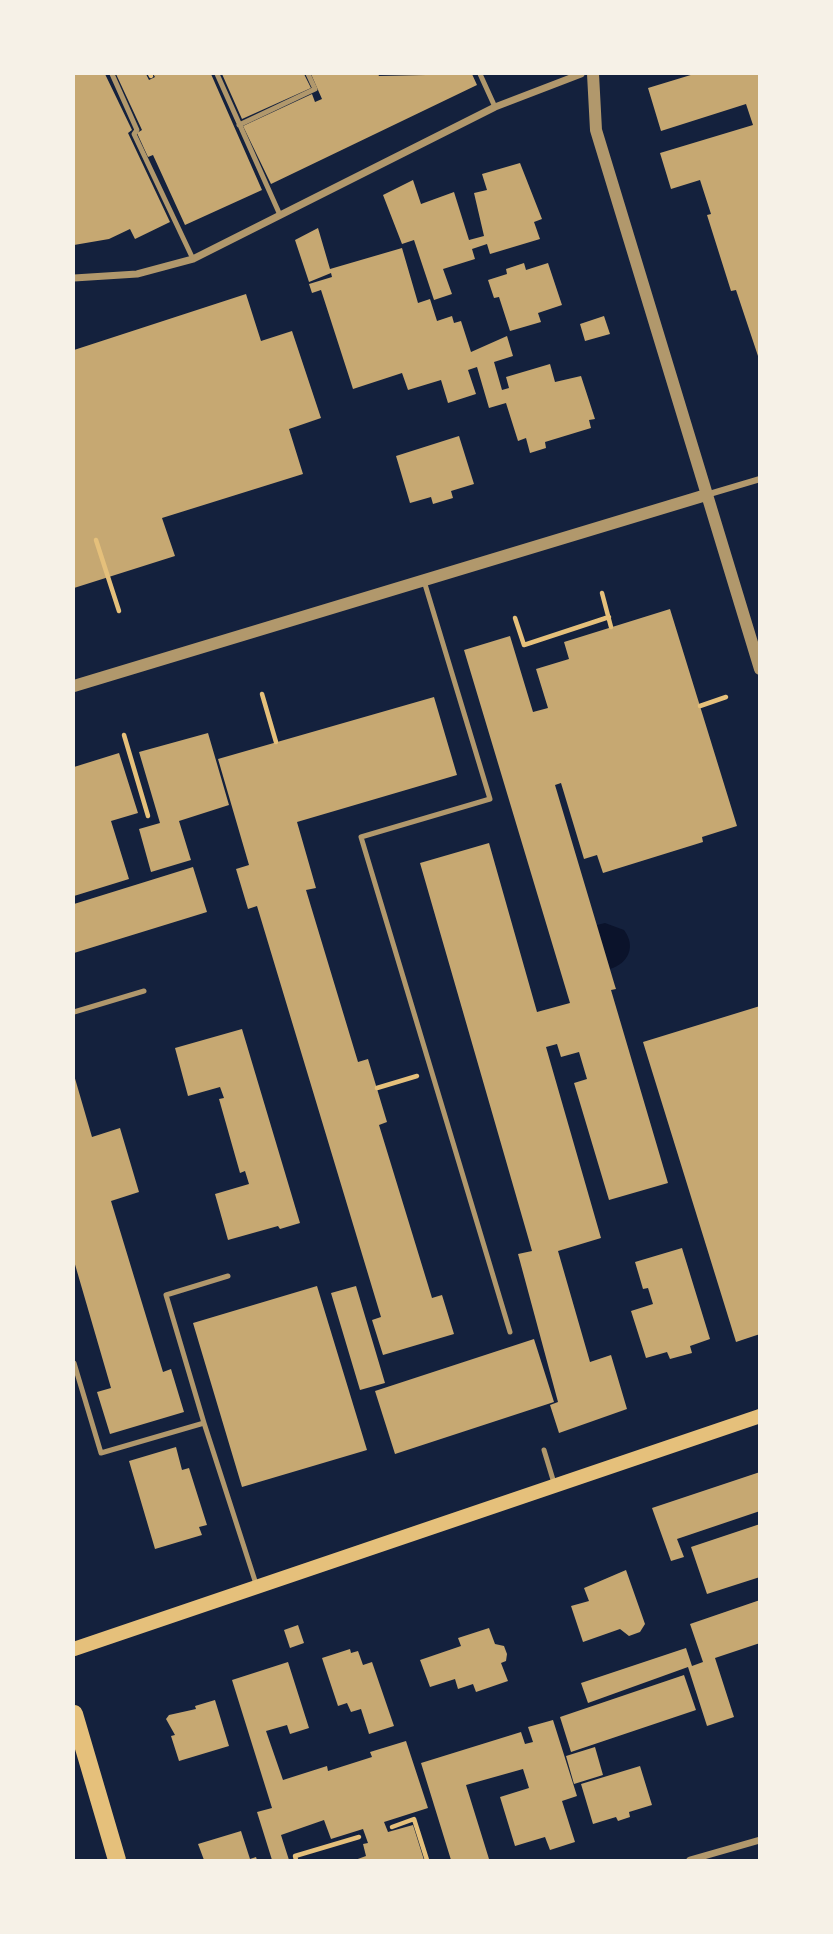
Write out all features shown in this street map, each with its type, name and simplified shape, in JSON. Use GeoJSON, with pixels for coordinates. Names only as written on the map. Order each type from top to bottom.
{"type":"FeatureCollection","features":[{"type":"Feature","properties":{"kind":"main road"},"geometry":{"type":"LineString","coordinates":[[74,1648],[760,1416]]}},
{"type":"Feature","properties":{"kind":"main road"},"geometry":{"type":"LineString","coordinates":[[74,1714],[117,1860]]}},
{"type":"Feature","properties":{"kind":"street"},"geometry":{"type":"LineString","coordinates":[[74,278],[137,274],[193,259],[495,107],[581,74]]}},
{"type":"Feature","properties":{"kind":"street"},"geometry":{"type":"LineString","coordinates":[[593,74],[596,130],[760,669]]}},
{"type":"Feature","properties":{"kind":"street"},"geometry":{"type":"LineString","coordinates":[[74,686],[760,479]]}},
{"type":"Feature","properties":{"kind":"street"},"geometry":{"type":"LineString","coordinates":[[690,1860],[760,1840]]}},
{"type":"Feature","properties":{"kind":"lane"},"geometry":{"type":"LineString","coordinates":[[112,74],[137,130],[134,134],[193,259]]}},
{"type":"Feature","properties":{"kind":"lane"},"geometry":{"type":"LineString","coordinates":[[217,74],[280,215]]}},
{"type":"Feature","properties":{"kind":"lane"},"geometry":{"type":"LineString","coordinates":[[239,125],[315,89],[308,74]]}},
{"type":"Feature","properties":{"kind":"lane"},"geometry":{"type":"LineString","coordinates":[[480,74],[495,107]]}},
{"type":"Feature","properties":{"kind":"lane"},"geometry":{"type":"LineString","coordinates":[[424,581],[490,799],[360,837],[510,1332]]}},
{"type":"Feature","properties":{"kind":"lane"},"geometry":{"type":"LineString","coordinates":[[74,1012],[144,991]]}},
{"type":"Feature","properties":{"kind":"lane"},"geometry":{"type":"LineString","coordinates":[[229,1276],[166,1295],[257,1587]]}},
{"type":"Feature","properties":{"kind":"lane"},"geometry":{"type":"LineString","coordinates":[[74,1363],[101,1453],[204,1423]]}},
{"type":"Feature","properties":{"kind":"lane"},"geometry":{"type":"LineString","coordinates":[[544,1450],[555,1486]]}},
{"type":"Feature","properties":{"kind":"path"},"geometry":{"type":"LineString","coordinates":[[96,540],[119,611]]}},
{"type":"Feature","properties":{"kind":"path"},"geometry":{"type":"LineString","coordinates":[[602,593],[611,627]]}},
{"type":"Feature","properties":{"kind":"path"},"geometry":{"type":"LineString","coordinates":[[515,618],[524,645],[609,617]]}},
{"type":"Feature","properties":{"kind":"path"},"geometry":{"type":"LineString","coordinates":[[262,694],[276,742]]}},
{"type":"Feature","properties":{"kind":"path"},"geometry":{"type":"LineString","coordinates":[[700,706],[726,697]]}},
{"type":"Feature","properties":{"kind":"path"},"geometry":{"type":"LineString","coordinates":[[124,735],[148,816]]}},
{"type":"Feature","properties":{"kind":"path"},"geometry":{"type":"LineString","coordinates":[[377,1088],[431,1072]]}},
{"type":"Feature","properties":{"kind":"path"},"geometry":{"type":"LineString","coordinates":[[392,1827],[414,1819],[427,1860]]}},
{"type":"Feature","properties":{"kind":"path"},"geometry":{"type":"LineString","coordinates":[[296,1860],[295,1856],[359,1837]]}},
{"type":"Feature","properties":{"kind":"water"},"geometry":{"type":"Polygon","coordinates":[[[605,923],[624,930],[630,942],[626,958],[610,969],[597,925],[605,923]]]}},
{"type":"Feature","properties":{"kind":"building"},"geometry":{"type":"Polygon","coordinates":[[[74,74],[105,74],[132,130],[128,133],[170,222],[135,239],[130,229],[109,239],[74,245],[74,74]]]}},
{"type":"Feature","properties":{"kind":"building"},"geometry":{"type":"Polygon","coordinates":[[[116,74],[146,74],[149,80],[155,77],[153,74],[211,74],[262,190],[185,225],[153,155],[148,157],[137,133],[142,130],[116,74]]]}},
{"type":"Feature","properties":{"kind":"building"},"geometry":{"type":"Polygon","coordinates":[[[222,74],[304,74],[311,88],[242,119],[222,74]]]}},
{"type":"Feature","properties":{"kind":"building"},"geometry":{"type":"Polygon","coordinates":[[[311,74],[472,74],[477,85],[271,184],[243,126],[312,94],[315,102],[322,99],[311,74]]]}},
{"type":"Feature","properties":{"kind":"building"},"geometry":{"type":"Polygon","coordinates":[[[694,74],[760,74],[760,362],[736,290],[731,291],[707,215],[711,214],[700,180],[671,189],[660,153],[753,125],[746,104],[661,131],[648,88],[694,74]]]}},
{"type":"Feature","properties":{"kind":"building"},"geometry":{"type":"Polygon","coordinates":[[[520,163],[542,219],[534,222],[540,239],[490,254],[487,244],[472,249],[475,259],[443,269],[452,294],[434,300],[414,240],[402,244],[383,195],[413,180],[421,204],[454,192],[469,240],[484,236],[474,193],[487,190],[482,174],[520,163]]]}},
{"type":"Feature","properties":{"kind":"building"},"geometry":{"type":"Polygon","coordinates":[[[318,228],[330,269],[402,248],[418,303],[430,299],[437,321],[452,316],[454,323],[461,321],[471,352],[507,336],[513,356],[494,362],[502,390],[509,388],[506,377],[550,364],[555,382],[581,376],[595,419],[589,420],[591,428],[545,442],[546,448],[530,453],[526,438],[518,441],[506,403],[489,408],[477,367],[468,370],[476,394],[448,403],[441,380],[408,390],[402,373],[353,389],[321,290],[312,293],[309,284],[332,277],[331,273],[309,282],[295,240],[318,228]]]}},
{"type":"Feature","properties":{"kind":"building"},"geometry":{"type":"Polygon","coordinates":[[[524,263],[526,270],[548,263],[562,305],[538,313],[541,322],[510,331],[499,297],[494,298],[488,280],[507,274],[506,269],[524,263]]]}},
{"type":"Feature","properties":{"kind":"building"},"geometry":{"type":"Polygon","coordinates":[[[246,294],[261,341],[292,331],[321,418],[289,429],[303,474],[162,518],[175,556],[74,588],[74,350],[246,294]]]}},
{"type":"Feature","properties":{"kind":"building"},"geometry":{"type":"Polygon","coordinates":[[[604,316],[610,334],[585,341],[580,324],[604,316]]]}},
{"type":"Feature","properties":{"kind":"building"},"geometry":{"type":"Polygon","coordinates":[[[459,436],[474,484],[451,491],[453,498],[433,504],[431,497],[410,503],[396,456],[459,436]]]}},
{"type":"Feature","properties":{"kind":"building"},"geometry":{"type":"Polygon","coordinates":[[[670,609],[737,826],[702,837],[703,842],[603,873],[597,855],[584,859],[561,783],[555,785],[616,989],[611,990],[668,1183],[609,1200],[574,1083],[587,1079],[579,1052],[561,1057],[557,1044],[546,1047],[601,1238],[558,1251],[590,1362],[611,1355],[627,1409],[559,1433],[550,1405],[558,1402],[518,1254],[532,1251],[420,863],[489,843],[537,1012],[570,1003],[464,650],[510,636],[533,712],[548,708],[536,669],[569,659],[564,642],[670,609]]]}},
{"type":"Feature","properties":{"kind":"building"},"geometry":{"type":"Polygon","coordinates":[[[434,697],[457,775],[297,822],[316,888],[306,890],[358,1062],[368,1059],[387,1122],[379,1125],[432,1298],[442,1295],[454,1334],[383,1355],[372,1320],[381,1317],[257,906],[248,909],[236,869],[249,865],[218,759],[434,697]]]}},
{"type":"Feature","properties":{"kind":"building"},"geometry":{"type":"Polygon","coordinates":[[[208,733],[229,805],[179,821],[191,860],[151,872],[139,829],[160,823],[139,752],[208,733]]]}},
{"type":"Feature","properties":{"kind":"building"},"geometry":{"type":"Polygon","coordinates":[[[119,753],[138,813],[111,821],[129,879],[74,896],[74,767],[119,753]]]}},
{"type":"Feature","properties":{"kind":"building"},"geometry":{"type":"Polygon","coordinates":[[[193,867],[207,912],[74,953],[74,904],[193,867]]]}},
{"type":"Feature","properties":{"kind":"building"},"geometry":{"type":"Polygon","coordinates":[[[760,1006],[760,1334],[736,1342],[643,1042],[760,1006]]]}},
{"type":"Feature","properties":{"kind":"building"},"geometry":{"type":"Polygon","coordinates":[[[242,1029],[300,1223],[280,1229],[278,1226],[228,1240],[215,1194],[249,1184],[245,1171],[240,1173],[219,1099],[224,1098],[220,1087],[188,1096],[175,1048],[242,1029]]]}},
{"type":"Feature","properties":{"kind":"building"},"geometry":{"type":"Polygon","coordinates":[[[74,1075],[92,1137],[120,1128],[139,1192],[111,1201],[163,1372],[171,1369],[184,1412],[110,1434],[97,1392],[111,1388],[74,1261],[74,1075]]]}},
{"type":"Feature","properties":{"kind":"building"},"geometry":{"type":"Polygon","coordinates":[[[682,1248],[710,1339],[690,1346],[692,1353],[670,1359],[667,1352],[646,1358],[631,1311],[653,1304],[648,1288],[643,1289],[635,1262],[682,1248]]]}},
{"type":"Feature","properties":{"kind":"building"},"geometry":{"type":"Polygon","coordinates":[[[317,1286],[367,1450],[242,1487],[193,1323],[317,1286]]]}},
{"type":"Feature","properties":{"kind":"building"},"geometry":{"type":"Polygon","coordinates":[[[356,1286],[385,1383],[360,1390],[331,1293],[356,1286]]]}},
{"type":"Feature","properties":{"kind":"building"},"geometry":{"type":"Polygon","coordinates":[[[534,1339],[554,1402],[395,1454],[375,1391],[534,1339]]]}},
{"type":"Feature","properties":{"kind":"building"},"geometry":{"type":"Polygon","coordinates":[[[176,1447],[182,1470],[189,1468],[207,1525],[199,1527],[202,1535],[155,1549],[129,1461],[176,1447]]]}},
{"type":"Feature","properties":{"kind":"building"},"geometry":{"type":"Polygon","coordinates":[[[760,1472],[760,1511],[677,1539],[684,1557],[671,1561],[652,1508],[760,1472]]]}},
{"type":"Feature","properties":{"kind":"building"},"geometry":{"type":"Polygon","coordinates":[[[760,1524],[760,1577],[707,1594],[691,1547],[760,1524]]]}},
{"type":"Feature","properties":{"kind":"building"},"geometry":{"type":"Polygon","coordinates":[[[626,1570],[645,1624],[640,1632],[629,1636],[620,1629],[583,1642],[571,1606],[589,1601],[584,1588],[626,1570]]]}},
{"type":"Feature","properties":{"kind":"building"},"geometry":{"type":"Polygon","coordinates":[[[760,1600],[760,1643],[715,1658],[734,1717],[707,1726],[688,1667],[588,1703],[581,1683],[686,1648],[692,1666],[703,1662],[690,1624],[760,1600]]]}},
{"type":"Feature","properties":{"kind":"building"},"geometry":{"type":"Polygon","coordinates":[[[298,1625],[304,1643],[290,1648],[284,1630],[298,1625]]]}},
{"type":"Feature","properties":{"kind":"building"},"geometry":{"type":"Polygon","coordinates":[[[489,1628],[495,1644],[504,1646],[507,1654],[506,1661],[501,1663],[508,1681],[476,1692],[473,1684],[458,1689],[455,1679],[430,1687],[420,1660],[461,1646],[458,1638],[489,1628]]]}},
{"type":"Feature","properties":{"kind":"building"},"geometry":{"type":"Polygon","coordinates":[[[350,1649],[351,1653],[358,1651],[363,1665],[372,1662],[394,1726],[369,1734],[361,1709],[351,1712],[347,1703],[338,1706],[322,1658],[350,1649]]]}},
{"type":"Feature","properties":{"kind":"building"},"geometry":{"type":"Polygon","coordinates":[[[288,1662],[309,1728],[290,1734],[287,1725],[266,1731],[283,1780],[327,1766],[328,1771],[372,1757],[370,1752],[406,1741],[428,1808],[384,1822],[388,1832],[413,1825],[424,1860],[355,1860],[366,1856],[363,1844],[368,1843],[363,1829],[331,1839],[324,1820],[281,1835],[289,1860],[272,1860],[257,1812],[272,1808],[232,1680],[288,1662]]]}},
{"type":"Feature","properties":{"kind":"building"},"geometry":{"type":"Polygon","coordinates":[[[684,1675],[696,1710],[571,1752],[560,1717],[684,1675]]]}},
{"type":"Feature","properties":{"kind":"building"},"geometry":{"type":"Polygon","coordinates":[[[215,1700],[229,1746],[179,1761],[171,1736],[175,1735],[166,1719],[169,1715],[196,1709],[195,1706],[215,1700]]]}},
{"type":"Feature","properties":{"kind":"building"},"geometry":{"type":"Polygon","coordinates":[[[553,1720],[577,1796],[562,1801],[575,1842],[550,1850],[545,1837],[515,1846],[500,1797],[529,1788],[523,1769],[466,1785],[489,1859],[451,1860],[421,1763],[521,1732],[525,1744],[533,1742],[528,1727],[553,1720]]]}},
{"type":"Feature","properties":{"kind":"building"},"geometry":{"type":"Polygon","coordinates":[[[595,1747],[603,1775],[574,1784],[566,1756],[595,1747]]]}},
{"type":"Feature","properties":{"kind":"building"},"geometry":{"type":"Polygon","coordinates":[[[640,1766],[652,1805],[629,1812],[630,1817],[618,1821],[616,1817],[593,1824],[581,1784],[640,1766]]]}},
{"type":"Feature","properties":{"kind":"building"},"geometry":{"type":"Polygon","coordinates":[[[241,1831],[250,1859],[256,1857],[257,1860],[204,1860],[198,1844],[241,1831]]]}}]}
